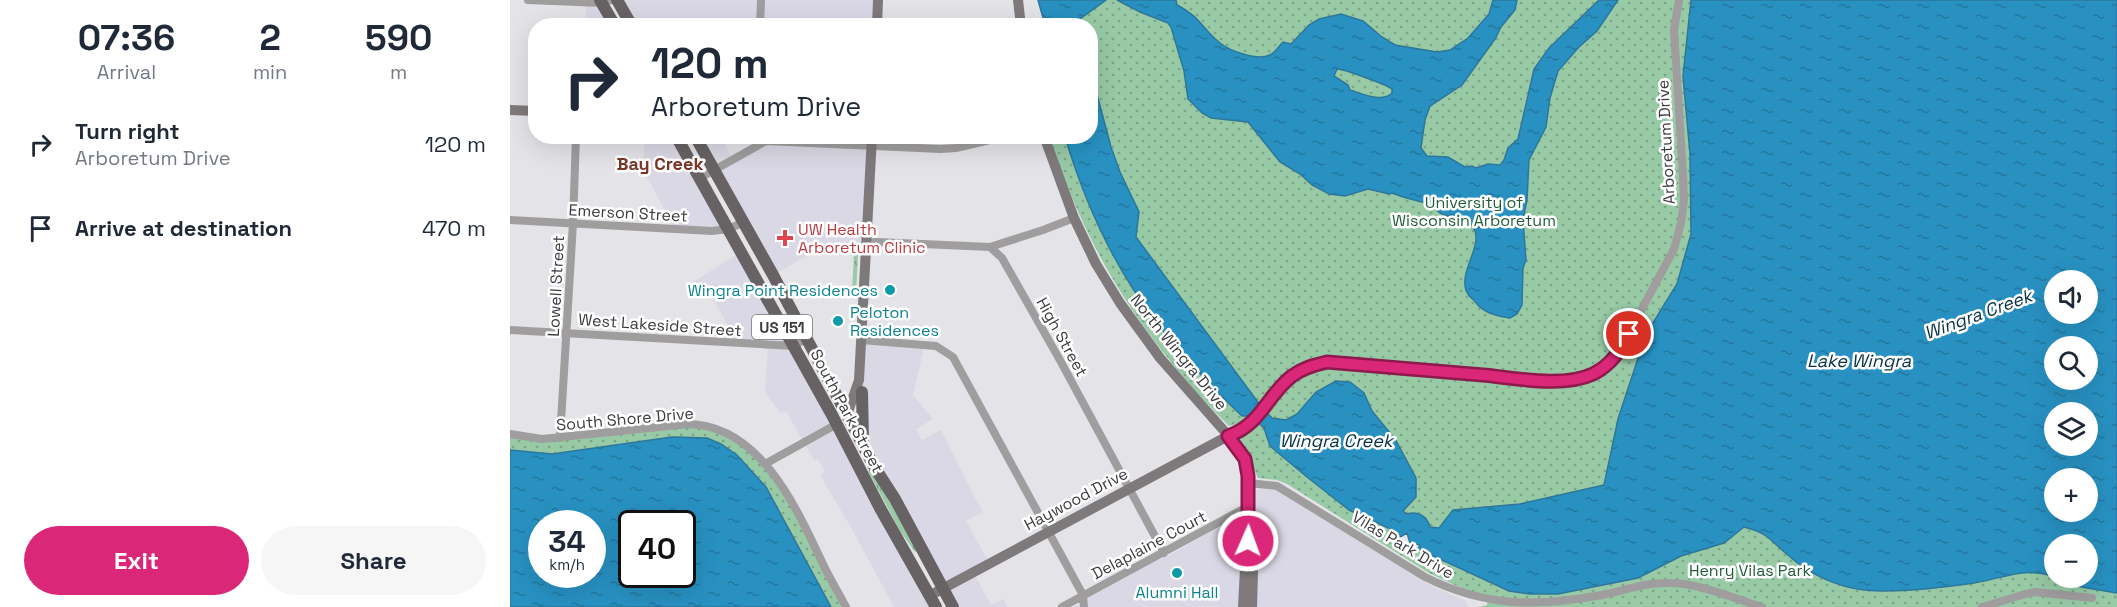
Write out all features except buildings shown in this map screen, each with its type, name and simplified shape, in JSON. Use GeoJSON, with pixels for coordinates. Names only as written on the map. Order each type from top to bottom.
{"type":"FeatureCollection","features":[{"type":"Feature","properties":{"kind":"main road"},"geometry":{"type":"LineString","coordinates":[[617,0],[627,18]]}},
{"type":"Feature","properties":{"kind":"main road"},"geometry":{"type":"LineString","coordinates":[[604,1],[611,18]]}},
{"type":"Feature","properties":{"kind":"main road","name":"South Park Street"},"geometry":{"type":"LineString","coordinates":[[681,144],[936,607]]}},
{"type":"Feature","properties":{"kind":"main road","name":"South Park Street"},"geometry":{"type":"LineString","coordinates":[[699,144],[953,607]]}},
{"type":"Feature","properties":{"kind":"main road"},"geometry":{"type":"LineString","coordinates":[[861,386],[863,445]]}},
{"type":"Feature","properties":{"kind":"street"},"geometry":{"type":"LineString","coordinates":[[528,0],[604,1]]}},
{"type":"Feature","properties":{"kind":"street"},"geometry":{"type":"LineString","coordinates":[[760,18],[761,0]]}},
{"type":"Feature","properties":{"kind":"street"},"geometry":{"type":"LineString","coordinates":[[877,18],[878,0]]}},
{"type":"Feature","properties":{"kind":"street"},"geometry":{"type":"LineString","coordinates":[[1018,0],[1020,18]]}},
{"type":"Feature","properties":{"kind":"street","name":"Arboretum Drive"},"geometry":{"type":"LineString","coordinates":[[1233,434],[1253,422],[1291,377],[1306,367],[1327,362],[1547,380],[1569,380],[1591,375],[1608,364],[1620,350],[1670,257],[1681,223],[1684,200],[1674,30],[1679,0]]}},
{"type":"Feature","properties":{"kind":"street"},"geometry":{"type":"LineString","coordinates":[[510,110],[528,111]]}},
{"type":"Feature","properties":{"kind":"street","name":"Lowell Street"},"geometry":{"type":"LineString","coordinates":[[561,438],[576,144]]}},
{"type":"Feature","properties":{"kind":"street"},"geometry":{"type":"LineString","coordinates":[[700,177],[752,144]]}},
{"type":"Feature","properties":{"kind":"street"},"geometry":{"type":"LineString","coordinates":[[765,465],[837,424],[847,415],[861,386],[861,340],[872,144]]}},
{"type":"Feature","properties":{"kind":"street"},"geometry":{"type":"LineString","coordinates":[[900,144],[956,148],[973,144]]}},
{"type":"Feature","properties":{"kind":"street","name":"North Wingra Drive"},"geometry":{"type":"LineString","coordinates":[[1047,144],[1074,218],[1096,264],[1126,313],[1160,358],[1233,434],[1245,459],[1249,483]]}},
{"type":"Feature","properties":{"kind":"street"},"geometry":{"type":"LineString","coordinates":[[866,243],[990,247],[1074,218]]}},
{"type":"Feature","properties":{"kind":"street","name":"Emerson Street"},"geometry":{"type":"LineString","coordinates":[[510,220],[712,231],[728,229],[744,222]]}},
{"type":"Feature","properties":{"kind":"street","name":"High Street"},"geometry":{"type":"LineString","coordinates":[[990,247],[1009,269],[1164,553]]}},
{"type":"Feature","properties":{"kind":"street","name":"West Lakeside Street"},"geometry":{"type":"LineString","coordinates":[[510,330],[793,346]]}},
{"type":"Feature","properties":{"kind":"street"},"geometry":{"type":"LineString","coordinates":[[793,346],[806,339]]}},
{"type":"Feature","properties":{"kind":"street"},"geometry":{"type":"LineString","coordinates":[[861,340],[936,346],[953,357],[1083,595],[1084,607]]}},
{"type":"Feature","properties":{"kind":"street","name":"South Shore Drive"},"geometry":{"type":"LineString","coordinates":[[510,434],[542,439],[561,438],[695,424],[727,432],[753,451],[781,484],[800,513],[846,607]]}},
{"type":"Feature","properties":{"kind":"street","name":"Haywood Drive"},"geometry":{"type":"LineString","coordinates":[[929,596],[1233,434]]}},
{"type":"Feature","properties":{"kind":"street"},"geometry":{"type":"LineString","coordinates":[[1243,607],[1248,541],[1249,483]]}},
{"type":"Feature","properties":{"kind":"street","name":"Vilas Park Drive"},"geometry":{"type":"LineString","coordinates":[[1249,483],[1277,486],[1425,577],[1474,602],[1547,604],[1576,601],[1667,583],[1698,588],[1762,607]]}},
{"type":"Feature","properties":{"kind":"street","name":"Delaplaine Court"},"geometry":{"type":"LineString","coordinates":[[1062,607],[1249,506]]}},
{"type":"Feature","properties":{"kind":"street"},"geometry":{"type":"LineString","coordinates":[[1248,541],[1253,573],[1252,607]]}},
{"type":"Feature","properties":{"kind":"street"},"geometry":{"type":"LineString","coordinates":[[1982,607],[2035,592],[2092,598]]}},
{"type":"Feature","properties":{"kind":"shaded area"},"geometry":{"type":"Polygon","coordinates":[[[600,0],[611,18],[585,18],[586,3],[600,0]]]}},
{"type":"Feature","properties":{"kind":"shaded area"},"geometry":{"type":"Polygon","coordinates":[[[617,0],[878,0],[877,18],[628,18],[617,0]]]}},
{"type":"Feature","properties":{"kind":"shaded area"},"geometry":{"type":"Polygon","coordinates":[[[644,144],[680,144],[728,229],[675,229],[647,177],[643,164],[644,144]]]}},
{"type":"Feature","properties":{"kind":"shaded area"},"geometry":{"type":"Polygon","coordinates":[[[698,144],[725,144],[733,159],[760,144],[871,147],[866,243],[853,246],[826,245],[773,275],[698,144]]]}},
{"type":"Feature","properties":{"kind":"shaded area"},"geometry":{"type":"Polygon","coordinates":[[[741,252],[936,607],[894,607],[820,475],[825,472],[818,459],[814,460],[786,411],[780,413],[765,392],[768,345],[733,344],[733,335],[711,295],[703,288],[690,284],[741,252]]]}},
{"type":"Feature","properties":{"kind":"shaded area"},"geometry":{"type":"Polygon","coordinates":[[[861,340],[925,344],[913,395],[933,419],[916,429],[922,440],[941,430],[983,512],[966,521],[989,563],[973,572],[991,605],[1003,599],[1007,607],[953,607],[863,445],[861,340]]]}},
{"type":"Feature","properties":{"kind":"shaded area"},"geometry":{"type":"Polygon","coordinates":[[[1260,489],[1283,493],[1431,586],[1466,601],[1469,607],[1071,607],[1088,603],[1089,596],[1124,576],[1172,554],[1232,518],[1253,509],[1255,491],[1260,489]]]}},
{"type":"Feature","properties":{"kind":"green space","name":"University of Wisconsin Arboretum"},"geometry":{"type":"Polygon","coordinates":[[[1106,0],[1691,0],[1683,76],[1690,154],[1691,234],[1677,284],[1646,334],[1618,419],[1604,486],[1520,504],[1453,510],[1439,528],[1429,527],[1403,511],[1372,411],[1364,393],[1317,392],[1297,414],[1286,420],[1272,418],[1260,405],[1244,423],[1229,426],[1170,361],[1121,293],[1081,219],[1065,179],[1052,144],[1098,144],[1098,18],[1081,18],[1106,0]]]}},
{"type":"Feature","properties":{"kind":"green space"},"geometry":{"type":"Polygon","coordinates":[[[854,253],[858,255],[856,294],[852,293],[854,253]]]}},
{"type":"Feature","properties":{"kind":"green space","name":"Henry Vilas Park"},"geometry":{"type":"Polygon","coordinates":[[[1258,423],[1264,428],[1270,446],[1349,510],[1395,531],[1393,533],[1402,543],[1419,548],[1419,550],[1509,591],[1530,594],[1638,578],[1681,556],[1724,543],[1744,527],[1768,537],[1788,556],[1910,590],[1976,583],[2028,571],[2041,572],[2044,573],[2044,588],[2087,588],[2117,593],[2117,607],[1479,607],[1487,605],[1489,596],[1463,589],[1429,573],[1287,484],[1277,480],[1258,478],[1240,439],[1258,423]]]}},
{"type":"Feature","properties":{"kind":"green space"},"geometry":{"type":"Polygon","coordinates":[[[688,424],[735,437],[781,484],[846,607],[831,607],[766,487],[687,437],[672,437],[552,454],[510,450],[510,434],[524,438],[688,424]]]}},
{"type":"Feature","properties":{"kind":"green space"},"geometry":{"type":"Polygon","coordinates":[[[870,470],[917,551],[915,552],[900,531],[868,471],[870,470]]]}},
{"type":"Feature","properties":{"kind":"water"},"geometry":{"type":"Polygon","coordinates":[[[1038,0],[1106,0],[1081,18],[1043,18],[1038,0]]]}},
{"type":"Feature","properties":{"kind":"water"},"geometry":{"type":"Polygon","coordinates":[[[1117,0],[1176,0],[1177,5],[1191,14],[1220,43],[1237,52],[1258,57],[1270,55],[1283,42],[1291,44],[1309,25],[1319,19],[1341,14],[1363,21],[1395,45],[1437,52],[1450,50],[1468,38],[1489,14],[1493,0],[1517,0],[1515,10],[1462,85],[1430,106],[1425,120],[1421,148],[1427,156],[1448,157],[1465,167],[1476,168],[1488,164],[1500,165],[1508,148],[1518,139],[1534,69],[1549,48],[1599,0],[1618,0],[1597,31],[1558,71],[1550,98],[1546,127],[1529,160],[1527,200],[1523,220],[1526,260],[1523,268],[1522,305],[1517,314],[1510,318],[1497,316],[1480,307],[1467,292],[1466,274],[1476,240],[1469,223],[1446,216],[1430,205],[1392,193],[1368,189],[1345,196],[1329,194],[1312,185],[1300,174],[1280,162],[1248,122],[1211,118],[1202,113],[1188,99],[1184,71],[1171,27],[1168,23],[1117,0]],[[1337,69],[1334,76],[1348,85],[1350,90],[1378,98],[1392,93],[1392,89],[1388,87],[1337,69]]]}},
{"type":"Feature","properties":{"kind":"water","name":"Lake Wingra"},"geometry":{"type":"Polygon","coordinates":[[[1691,0],[2117,0],[2117,593],[2087,588],[2098,588],[2098,534],[2044,534],[2044,574],[2014,574],[1947,587],[1878,591],[1844,586],[1824,579],[1797,563],[1765,535],[1744,527],[1724,543],[1681,556],[1638,578],[1558,594],[1509,591],[1418,549],[1420,545],[1410,543],[1407,533],[1400,537],[1395,531],[1349,510],[1270,446],[1264,428],[1251,416],[1242,416],[1210,384],[1181,353],[1133,289],[1095,219],[1067,144],[1098,144],[1098,98],[1120,172],[1139,212],[1136,237],[1260,405],[1272,418],[1286,420],[1297,414],[1316,392],[1336,381],[1350,382],[1364,393],[1372,411],[1395,439],[1416,478],[1416,497],[1403,511],[1407,514],[1422,515],[1430,527],[1439,528],[1453,510],[1520,504],[1604,485],[1618,419],[1646,334],[1677,284],[1691,234],[1690,154],[1683,76],[1691,0]]]}},
{"type":"Feature","properties":{"kind":"water"},"geometry":{"type":"Polygon","coordinates":[[[672,437],[707,438],[721,444],[737,455],[766,487],[831,607],[510,607],[510,450],[552,454],[672,437]]]}},
{"type":"Feature","properties":{"kind":"place","name":"UW Health Arboretum Clinic"},"geometry":{"type":"Point","coordinates":[785,238]}},
{"type":"Feature","properties":{"kind":"place","name":"Wingra Point Residences"},"geometry":{"type":"Point","coordinates":[890,290]}},
{"type":"Feature","properties":{"kind":"place","name":"Peloton Residences"},"geometry":{"type":"Point","coordinates":[838,321]}},
{"type":"Feature","properties":{"kind":"place","name":"Alumni Hall"},"geometry":{"type":"Point","coordinates":[1177,573]}},
{"type":"Feature","properties":{"kind":"district","name":"Bay Creek"},"geometry":{"type":"Point","coordinates":[660,163]}},
{"type":"Feature","properties":{"kind":"route"},"geometry":{"type":"LineString","coordinates":[[1248,541],[1249,492],[1245,459],[1228,436],[1246,428],[1253,422],[1280,388],[1306,367],[1327,362],[1504,377],[1569,380],[1591,375],[1608,364],[1620,350],[1629,334]]}},
{"type":"Feature","properties":{"kind":"water label","name":"Wingra Creek"},"geometry":{"type":"Point","coordinates":[1978,314]}},
{"type":"Feature","properties":{"kind":"water label","name":"Wingra Creek"},"geometry":{"type":"Point","coordinates":[1336,440]}}]}
